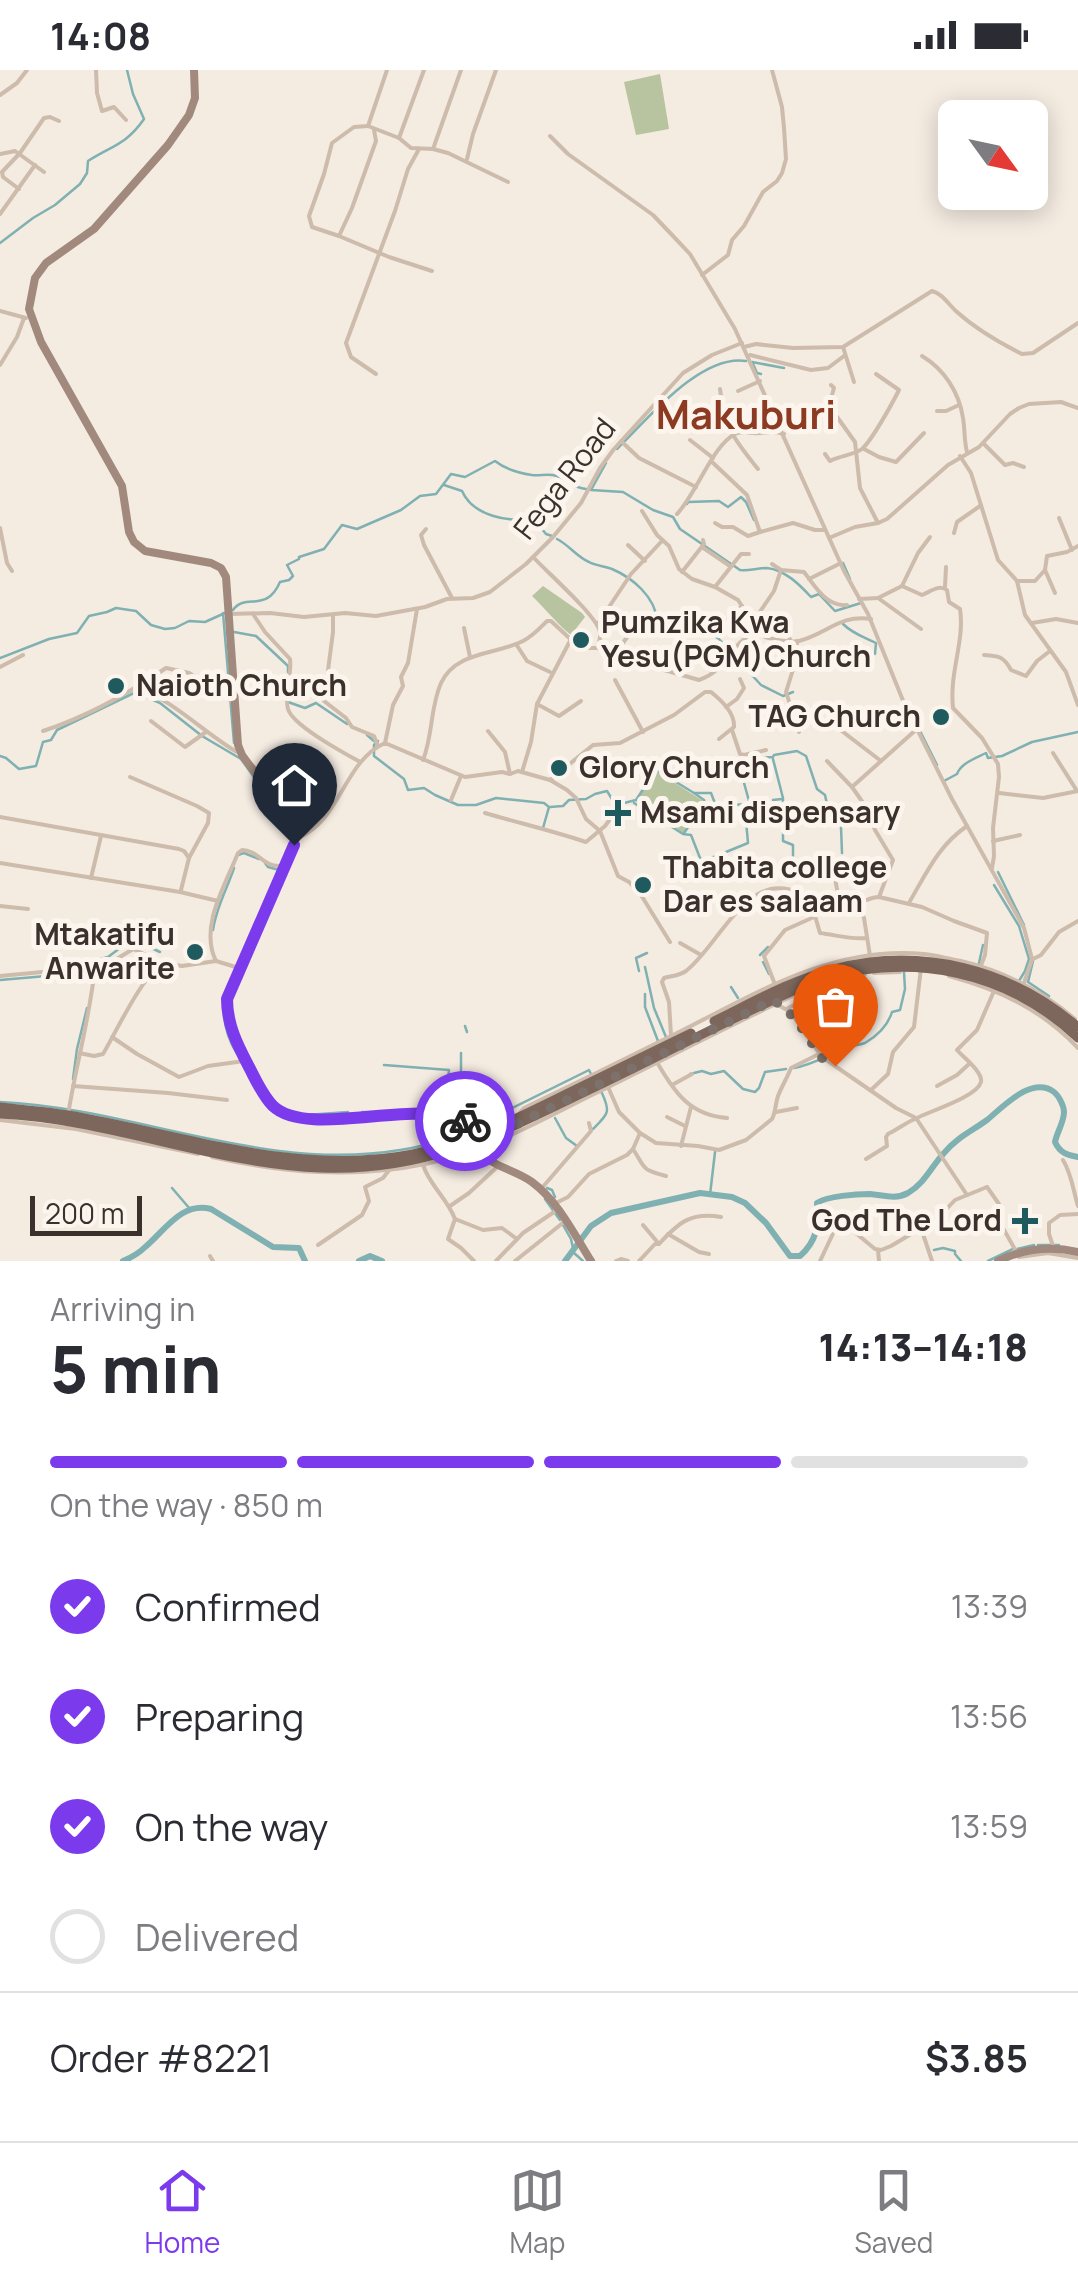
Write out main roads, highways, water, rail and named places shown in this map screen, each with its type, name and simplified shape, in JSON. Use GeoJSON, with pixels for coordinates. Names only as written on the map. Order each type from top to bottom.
{"type":"FeatureCollection","features":[{"type":"Feature","properties":{"kind":"main road"},"geometry":{"type":"LineString","coordinates":[[0,1114],[68,1114],[278,1156],[318,1160],[414,1154],[476,1143],[515,1119],[778,985],[836,968],[868,965],[932,961],[980,968],[1020,992],[1078,1038]]}},
{"type":"Feature","properties":{"kind":"main road"},"geometry":{"type":"LineString","coordinates":[[0,1114],[54,1119],[290,1166],[391,1167],[476,1143],[607,1085],[820,979],[868,965],[962,974],[1052,1006],[1078,1025]]}},
{"type":"Feature","properties":{"kind":"waterway"},"geometry":{"type":"LineString","coordinates":[[0,243],[80,184],[88,161],[124,140],[144,119],[127,70]]}},
{"type":"Feature","properties":{"kind":"waterway"},"geometry":{"type":"LineString","coordinates":[[617,449],[693,378],[728,362],[746,361]]}},
{"type":"Feature","properties":{"kind":"waterway"},"geometry":{"type":"LineString","coordinates":[[752,362],[784,368]]}},
{"type":"Feature","properties":{"kind":"waterway"},"geometry":{"type":"LineString","coordinates":[[753,364],[761,374]]}},
{"type":"Feature","properties":{"kind":"waterway"},"geometry":{"type":"LineString","coordinates":[[233,610],[238,605],[269,597],[280,582],[293,576],[287,565],[324,549],[342,525],[357,529],[401,510],[420,496],[436,494],[451,474],[465,477],[495,461],[522,473],[557,476],[586,489]]}},
{"type":"Feature","properties":{"kind":"waterway"},"geometry":{"type":"LineString","coordinates":[[606,463],[591,490],[623,492],[673,517],[680,529],[740,570],[767,568],[780,572],[811,597],[819,594],[835,611],[861,603]]}},
{"type":"Feature","properties":{"kind":"waterway"},"geometry":{"type":"LineString","coordinates":[[444,485],[462,491],[474,506],[493,516],[533,518],[552,536]]}},
{"type":"Feature","properties":{"kind":"waterway"},"geometry":{"type":"LineString","coordinates":[[687,504],[719,501],[728,507],[741,497],[754,520]]}},
{"type":"Feature","properties":{"kind":"waterway"},"geometry":{"type":"LineString","coordinates":[[557,539],[585,560],[612,569],[635,583],[663,624],[671,624],[677,615],[689,619],[719,639],[761,685],[783,696],[793,692]]}},
{"type":"Feature","properties":{"kind":"waterway"},"geometry":{"type":"LineString","coordinates":[[843,563],[850,579]]}},
{"type":"Feature","properties":{"kind":"waterway"},"geometry":{"type":"LineString","coordinates":[[0,658],[77,633],[89,616],[116,608],[136,611],[151,625],[165,629],[189,621],[205,622],[225,613]]}},
{"type":"Feature","properties":{"kind":"waterway"},"geometry":{"type":"LineString","coordinates":[[223,613],[234,743]]}},
{"type":"Feature","properties":{"kind":"waterway"},"geometry":{"type":"LineString","coordinates":[[843,624],[876,643],[875,654]]}},
{"type":"Feature","properties":{"kind":"waterway"},"geometry":{"type":"LineString","coordinates":[[234,632],[256,636],[288,666],[288,672]]}},
{"type":"Feature","properties":{"kind":"waterway"},"geometry":{"type":"LineString","coordinates":[[287,680],[282,693],[288,702],[305,708],[316,703],[347,724]]}},
{"type":"Feature","properties":{"kind":"waterway"},"geometry":{"type":"LineString","coordinates":[[0,756],[19,769],[36,766],[43,742],[51,740],[57,730],[136,692],[160,703],[202,736],[241,759],[285,821]]}},
{"type":"Feature","properties":{"kind":"waterway"},"geometry":{"type":"LineString","coordinates":[[918,727],[937,765]]}},
{"type":"Feature","properties":{"kind":"waterway"},"geometry":{"type":"LineString","coordinates":[[944,781],[986,753],[988,758],[1002,756],[1032,742],[1078,732]]}},
{"type":"Feature","properties":{"kind":"waterway"},"geometry":{"type":"LineString","coordinates":[[367,735],[378,741],[374,756],[404,779],[408,790],[424,788],[458,805],[476,805],[496,798],[544,803],[549,807],[543,828]]}},
{"type":"Feature","properties":{"kind":"waterway"},"geometry":{"type":"LineString","coordinates":[[550,807],[607,791],[620,804],[636,800],[656,770],[674,781],[722,763],[797,751],[806,756],[817,789],[825,795],[831,823],[841,827],[842,853]]}},
{"type":"Feature","properties":{"kind":"waterway"},"geometry":{"type":"LineString","coordinates":[[773,759],[783,798],[783,841],[793,845],[793,871]]}},
{"type":"Feature","properties":{"kind":"waterway"},"geometry":{"type":"LineString","coordinates":[[738,761],[749,801],[761,800]]}},
{"type":"Feature","properties":{"kind":"waterway"},"geometry":{"type":"LineString","coordinates":[[634,803],[683,834],[691,835],[704,861],[748,843],[747,804],[716,806],[711,793],[694,793],[676,782]]}},
{"type":"Feature","properties":{"kind":"waterway"},"geometry":{"type":"LineString","coordinates":[[684,833],[705,803],[694,793]]}},
{"type":"Feature","properties":{"kind":"waterway"},"geometry":{"type":"LineString","coordinates":[[773,800],[782,799]]}},
{"type":"Feature","properties":{"kind":"waterway"},"geometry":{"type":"LineString","coordinates":[[238,855],[244,853],[259,859]]}},
{"type":"Feature","properties":{"kind":"waterway"},"geometry":{"type":"LineString","coordinates":[[265,863],[279,870]]}},
{"type":"Feature","properties":{"kind":"waterway"},"geometry":{"type":"LineString","coordinates":[[213,930],[234,868]]}},
{"type":"Feature","properties":{"kind":"waterway"},"geometry":{"type":"LineString","coordinates":[[998,872],[1024,925]]}},
{"type":"Feature","properties":{"kind":"waterway"},"geometry":{"type":"LineString","coordinates":[[994,885],[1019,926],[1029,959],[1019,981]]}},
{"type":"Feature","properties":{"kind":"waterway"},"geometry":{"type":"LineString","coordinates":[[97,965],[97,960],[108,957],[132,939],[160,952]]}},
{"type":"Feature","properties":{"kind":"waterway"},"geometry":{"type":"LineString","coordinates":[[979,963],[983,945]]}},
{"type":"Feature","properties":{"kind":"waterway"},"geometry":{"type":"LineString","coordinates":[[760,955],[768,947]]}},
{"type":"Feature","properties":{"kind":"waterway"},"geometry":{"type":"LineString","coordinates":[[639,971],[636,958],[647,953]]}},
{"type":"Feature","properties":{"kind":"waterway"},"geometry":{"type":"LineString","coordinates":[[1033,961],[1028,982],[1049,996]]}},
{"type":"Feature","properties":{"kind":"waterway"},"geometry":{"type":"LineString","coordinates":[[763,962],[769,974]]}},
{"type":"Feature","properties":{"kind":"waterway"},"geometry":{"type":"LineString","coordinates":[[645,967],[654,1008],[666,1037]]}},
{"type":"Feature","properties":{"kind":"waterway"},"geometry":{"type":"LineString","coordinates":[[0,980],[93,972]]}},
{"type":"Feature","properties":{"kind":"waterway"},"geometry":{"type":"LineString","coordinates":[[794,1068],[865,1043],[878,1034],[892,1012],[900,1010],[904,972]]}},
{"type":"Feature","properties":{"kind":"waterway"},"geometry":{"type":"LineString","coordinates":[[731,987],[738,998]]}},
{"type":"Feature","properties":{"kind":"waterway"},"geometry":{"type":"LineString","coordinates":[[227,988],[225,1026],[242,1060]]}},
{"type":"Feature","properties":{"kind":"waterway"},"geometry":{"type":"LineString","coordinates":[[645,994],[645,1007],[658,1041]]}},
{"type":"Feature","properties":{"kind":"waterway"},"geometry":{"type":"LineString","coordinates":[[73,1079],[87,1008]]}},
{"type":"Feature","properties":{"kind":"waterway"},"geometry":{"type":"LineString","coordinates":[[465,1026],[467,1032]]}},
{"type":"Feature","properties":{"kind":"waterway"},"geometry":{"type":"LineString","coordinates":[[461,1053],[461,1115]]}},
{"type":"Feature","properties":{"kind":"waterway"},"geometry":{"type":"LineString","coordinates":[[384,1065],[449,1070],[444,1110]]}},
{"type":"Feature","properties":{"kind":"waterway"},"geometry":{"type":"LineString","coordinates":[[690,1074],[724,1071],[743,1089],[755,1092],[765,1072],[786,1069]]}},
{"type":"Feature","properties":{"kind":"waterway"},"geometry":{"type":"LineString","coordinates":[[467,1119],[476,1126],[589,1070],[591,1074]]}},
{"type":"Feature","properties":{"kind":"waterway"},"geometry":{"type":"LineString","coordinates":[[258,1077],[266,1092]]}},
{"type":"Feature","properties":{"kind":"waterway"},"geometry":{"type":"LineString","coordinates":[[565,1261],[591,1226],[611,1213],[700,1193],[732,1197],[745,1203],[766,1223],[790,1256],[800,1256],[816,1232],[817,1203],[850,1195],[894,1197],[908,1193],[954,1143],[1018,1095],[1036,1087],[1054,1092],[1059,1099],[1064,1116],[1055,1142],[1064,1153],[1078,1157]]}},
{"type":"Feature","properties":{"kind":"waterway"},"geometry":{"type":"LineString","coordinates":[[593,1129],[607,1112],[601,1091]]}},
{"type":"Feature","properties":{"kind":"waterway"},"geometry":{"type":"LineString","coordinates":[[0,1102],[100,1115],[249,1147],[299,1153],[349,1155],[400,1150],[466,1131],[432,1119],[365,1120]]}},
{"type":"Feature","properties":{"kind":"waterway"},"geometry":{"type":"LineString","coordinates":[[306,1115],[348,1112]]}},
{"type":"Feature","properties":{"kind":"waterway"},"geometry":{"type":"LineString","coordinates":[[362,1112],[376,1112]]}},
{"type":"Feature","properties":{"kind":"waterway"},"geometry":{"type":"LineString","coordinates":[[555,1118],[566,1138],[577,1146]]}},
{"type":"Feature","properties":{"kind":"waterway"},"geometry":{"type":"LineString","coordinates":[[710,1195],[715,1152]]}},
{"type":"Feature","properties":{"kind":"waterway"},"geometry":{"type":"LineString","coordinates":[[172,1188],[190,1209]]}},
{"type":"Feature","properties":{"kind":"waterway"},"geometry":{"type":"LineString","coordinates":[[547,1188],[555,1197]]}},
{"type":"Feature","properties":{"kind":"waterway"},"geometry":{"type":"LineString","coordinates":[[545,1199],[560,1220]]}},
{"type":"Feature","properties":{"kind":"waterway"},"geometry":{"type":"LineString","coordinates":[[123,1261],[142,1250],[182,1214],[200,1208],[211,1209],[273,1247],[299,1248],[305,1261]]}},
{"type":"Feature","properties":{"kind":"waterway"},"geometry":{"type":"LineString","coordinates":[[563,1225],[574,1253],[583,1261]]}},
{"type":"Feature","properties":{"kind":"waterway"},"geometry":{"type":"LineString","coordinates":[[1017,1249],[1034,1245]]}},
{"type":"Feature","properties":{"kind":"waterway"},"geometry":{"type":"LineString","coordinates":[[1038,1245],[1059,1245]]}},
{"type":"Feature","properties":{"kind":"waterway"},"geometry":{"type":"LineString","coordinates":[[988,1261],[1013,1249]]}},
{"type":"Feature","properties":{"kind":"waterway"},"geometry":{"type":"LineString","coordinates":[[934,1250],[955,1251],[961,1261]]}},
{"type":"Feature","properties":{"kind":"waterway"},"geometry":{"type":"LineString","coordinates":[[359,1261],[370,1256],[382,1261]]}},
{"type":"Feature","properties":{"kind":"place","name":"Pumzika Kwa Yesu(PGM)Church"},"geometry":{"type":"Point","coordinates":[581,640]}},
{"type":"Feature","properties":{"kind":"place","name":"Naioth Church"},"geometry":{"type":"Point","coordinates":[116,686]}},
{"type":"Feature","properties":{"kind":"place","name":"TAG Church"},"geometry":{"type":"Point","coordinates":[941,717]}},
{"type":"Feature","properties":{"kind":"place","name":"Glory Church"},"geometry":{"type":"Point","coordinates":[559,768]}},
{"type":"Feature","properties":{"kind":"place","name":"Msami dispensary"},"geometry":{"type":"Point","coordinates":[618,813]}},
{"type":"Feature","properties":{"kind":"place","name":"Thabita college Dar es salaam"},"geometry":{"type":"Point","coordinates":[643,885]}},
{"type":"Feature","properties":{"kind":"place","name":"Mtakatifu Anwarite"},"geometry":{"type":"Point","coordinates":[195,952]}},
{"type":"Feature","properties":{"kind":"place","name":"God The Lord"},"geometry":{"type":"Point","coordinates":[1025,1221]}},
{"type":"Feature","properties":{"kind":"district","name":"Makuburi"},"geometry":{"type":"Point","coordinates":[746,415]}}]}
